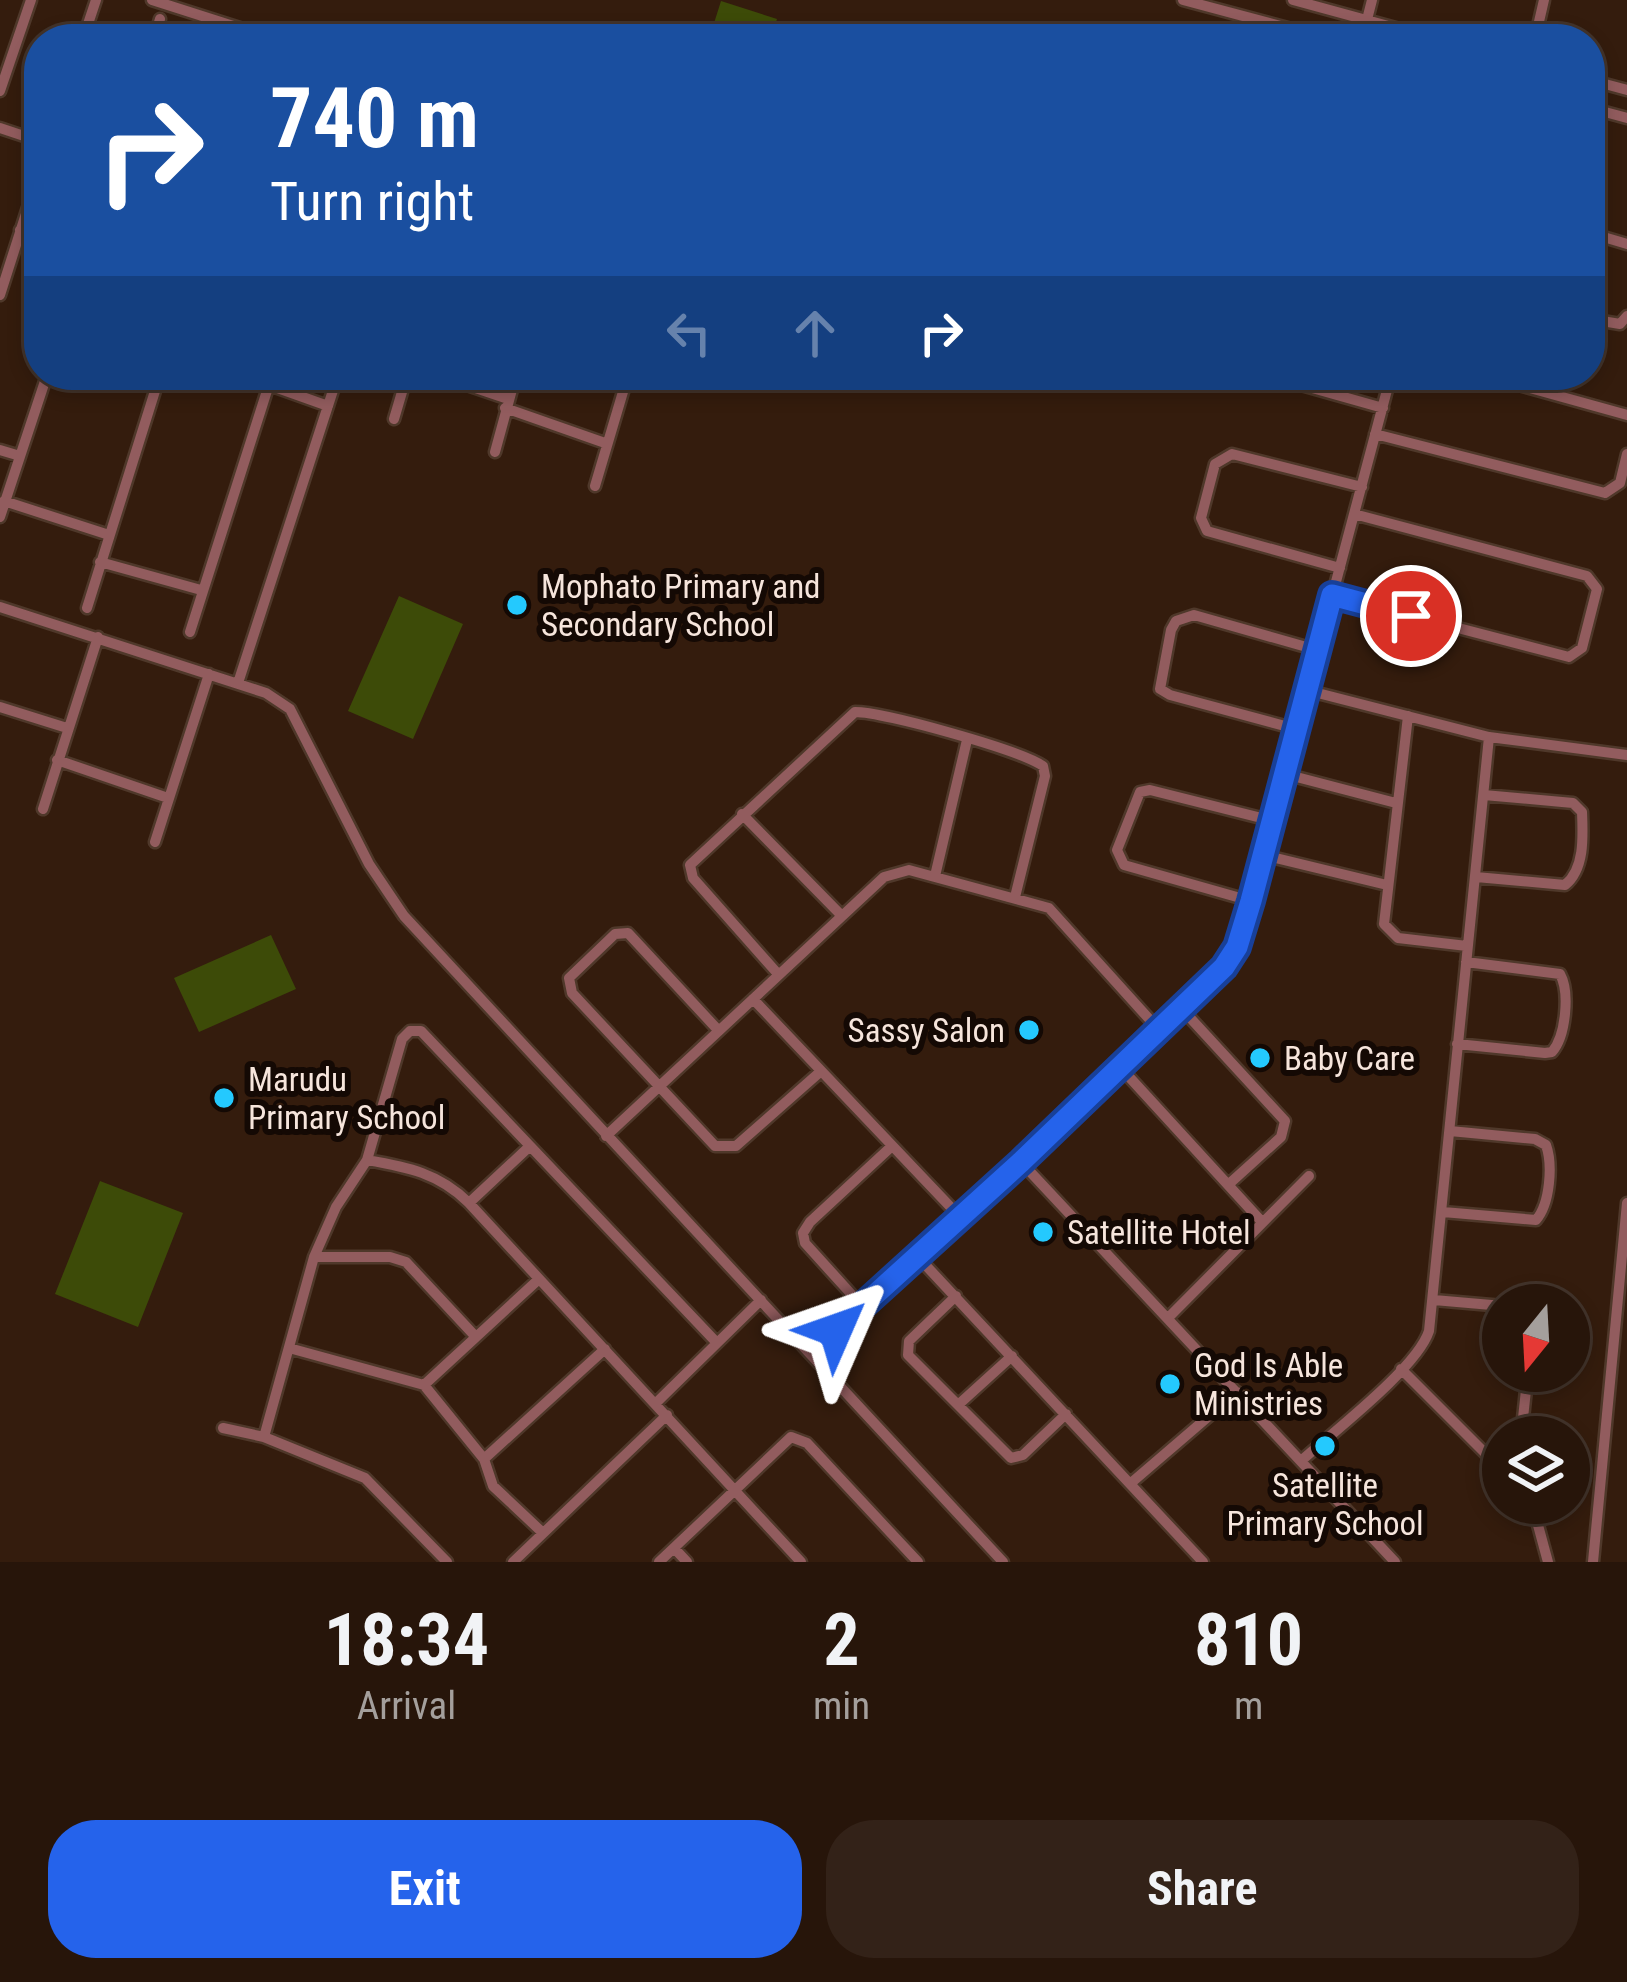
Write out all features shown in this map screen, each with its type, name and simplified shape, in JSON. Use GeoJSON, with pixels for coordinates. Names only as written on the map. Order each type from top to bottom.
{"type":"FeatureCollection","features":[{"type":"Feature","properties":{"kind":"street"},"geometry":{"type":"LineString","coordinates":[[0,92],[31,0]]}},
{"type":"Feature","properties":{"kind":"street"},"geometry":{"type":"LineString","coordinates":[[152,0],[227,24]]}},
{"type":"Feature","properties":{"kind":"street"},"geometry":{"type":"LineString","coordinates":[[1183,0],[1273,24]]}},
{"type":"Feature","properties":{"kind":"street"},"geometry":{"type":"LineString","coordinates":[[1293,0],[1382,24]]}},
{"type":"Feature","properties":{"kind":"street"},"geometry":{"type":"LineString","coordinates":[[1366,24],[1372,0]]}},
{"type":"Feature","properties":{"kind":"street"},"geometry":{"type":"LineString","coordinates":[[158,24],[160,19]]}},
{"type":"Feature","properties":{"kind":"street"},"geometry":{"type":"LineString","coordinates":[[1624,117],[1627,90]]}},
{"type":"Feature","properties":{"kind":"street"},"geometry":{"type":"LineString","coordinates":[[0,295],[24,218]]}},
{"type":"Feature","properties":{"kind":"street"},"geometry":{"type":"LineString","coordinates":[[20,230],[24,231]]}},
{"type":"Feature","properties":{"kind":"street"},"geometry":{"type":"LineString","coordinates":[[0,517],[42,390]]}},
{"type":"Feature","properties":{"kind":"street"},"geometry":{"type":"LineString","coordinates":[[87,608],[155,390]]}},
{"type":"Feature","properties":{"kind":"street"},"geometry":{"type":"LineString","coordinates":[[190,632],[267,390]]}},
{"type":"Feature","properties":{"kind":"street"},"geometry":{"type":"LineString","coordinates":[[292,390],[328,406]]}},
{"type":"Feature","properties":{"kind":"street"},"geometry":{"type":"LineString","coordinates":[[238,683],[333,390]]}},
{"type":"Feature","properties":{"kind":"street"},"geometry":{"type":"LineString","coordinates":[[394,419],[403,390]]}},
{"type":"Feature","properties":{"kind":"street"},"geometry":{"type":"LineString","coordinates":[[473,390],[605,443]]}},
{"type":"Feature","properties":{"kind":"street"},"geometry":{"type":"LineString","coordinates":[[495,452],[511,390]]}},
{"type":"Feature","properties":{"kind":"street"},"geometry":{"type":"LineString","coordinates":[[595,486],[623,390]]}},
{"type":"Feature","properties":{"kind":"street"},"geometry":{"type":"LineString","coordinates":[[1318,390],[1383,409]]}},
{"type":"Feature","properties":{"kind":"street"},"geometry":{"type":"LineString","coordinates":[[810,1354],[1021,1162],[1232,957],[1387,390]]}},
{"type":"Feature","properties":{"kind":"street"},"geometry":{"type":"LineString","coordinates":[[1538,390],[1627,415]]}},
{"type":"Feature","properties":{"kind":"street"},"geometry":{"type":"LineString","coordinates":[[1375,434],[1605,494],[1620,483],[1627,454]]}},
{"type":"Feature","properties":{"kind":"street"},"geometry":{"type":"LineString","coordinates":[[0,450],[20,456]]}},
{"type":"Feature","properties":{"kind":"street"},"geometry":{"type":"LineString","coordinates":[[1340,568],[1207,531],[1201,518],[1215,464],[1232,454],[1362,487]]}},
{"type":"Feature","properties":{"kind":"street"},"geometry":{"type":"LineString","coordinates":[[4,501],[109,535]]}},
{"type":"Feature","properties":{"kind":"street"},"geometry":{"type":"LineString","coordinates":[[1332,595],[1569,657],[1582,649],[1597,589],[1586,576],[1354,514]]}},
{"type":"Feature","properties":{"kind":"street"},"geometry":{"type":"LineString","coordinates":[[100,562],[201,590]]}},
{"type":"Feature","properties":{"kind":"street"},"geometry":{"type":"LineString","coordinates":[[0,607],[238,683],[290,709],[369,864],[404,916],[1003,1562]]}},
{"type":"Feature","properties":{"kind":"street"},"geometry":{"type":"LineString","coordinates":[[1296,729],[1160,689],[1171,630],[1176,621],[1194,615],[1317,650]]}},
{"type":"Feature","properties":{"kind":"street"},"geometry":{"type":"LineString","coordinates":[[43,809],[98,637]]}},
{"type":"Feature","properties":{"kind":"street"},"geometry":{"type":"LineString","coordinates":[[155,842],[209,674]]}},
{"type":"Feature","properties":{"kind":"street"},"geometry":{"type":"LineString","coordinates":[[1306,690],[1489,737],[1627,755]]}},
{"type":"Feature","properties":{"kind":"street"},"geometry":{"type":"LineString","coordinates":[[0,707],[67,728]]}},
{"type":"Feature","properties":{"kind":"street"},"geometry":{"type":"LineString","coordinates":[[778,974],[689,872],[692,862],[855,712],[967,740],[1043,766],[1045,776],[1015,897]]}},
{"type":"Feature","properties":{"kind":"street"},"geometry":{"type":"LineString","coordinates":[[1408,716],[1384,924],[1391,935],[1467,946]]}},
{"type":"Feature","properties":{"kind":"street"},"geometry":{"type":"LineString","coordinates":[[1301,1462],[1425,1342],[1434,1300],[1489,737]]}},
{"type":"Feature","properties":{"kind":"street"},"geometry":{"type":"LineString","coordinates":[[935,875],[967,740]]}},
{"type":"Feature","properties":{"kind":"street"},"geometry":{"type":"LineString","coordinates":[[57,760],[168,798]]}},
{"type":"Feature","properties":{"kind":"street"},"geometry":{"type":"LineString","coordinates":[[1285,774],[1396,803]]}},
{"type":"Feature","properties":{"kind":"street"},"geometry":{"type":"LineString","coordinates":[[1251,901],[1124,865],[1117,850],[1140,792],[1150,790],[1273,821]]}},
{"type":"Feature","properties":{"kind":"street"},"geometry":{"type":"LineString","coordinates":[[1476,877],[1565,885],[1576,874],[1582,842],[1582,812],[1573,803],[1484,795]]}},
{"type":"Feature","properties":{"kind":"street"},"geometry":{"type":"LineString","coordinates":[[742,814],[842,916]]}},
{"type":"Feature","properties":{"kind":"street"},"geometry":{"type":"LineString","coordinates":[[1263,855],[1387,885]]}},
{"type":"Feature","properties":{"kind":"street"},"geometry":{"type":"LineString","coordinates":[[606,1136],[895,871],[935,875],[1049,908],[1160,1031]]}},
{"type":"Feature","properties":{"kind":"street"},"geometry":{"type":"LineString","coordinates":[[718,1030],[632,936],[619,932],[611,937],[569,978],[568,986],[656,1088],[711,1143],[728,1149],[736,1146],[820,1072]]}},
{"type":"Feature","properties":{"kind":"street"},"geometry":{"type":"LineString","coordinates":[[1457,1044],[1545,1053],[1560,1042],[1565,986],[1560,974],[1466,962]]}},
{"type":"Feature","properties":{"kind":"street"},"geometry":{"type":"LineString","coordinates":[[753,999],[960,1217]]}},
{"type":"Feature","properties":{"kind":"street"},"geometry":{"type":"LineString","coordinates":[[1182,1009],[1285,1121],[1281,1137],[1229,1184]]}},
{"type":"Feature","properties":{"kind":"street"},"geometry":{"type":"LineString","coordinates":[[264,1437],[314,1257],[336,1207],[367,1160],[402,1039],[414,1030],[427,1036],[717,1343]]}},
{"type":"Feature","properties":{"kind":"street"},"geometry":{"type":"LineString","coordinates":[[1120,1068],[1262,1222]]}},
{"type":"Feature","properties":{"kind":"street"},"geometry":{"type":"LineString","coordinates":[[1443,1212],[1536,1220],[1544,1210],[1550,1158],[1546,1145],[1535,1139],[1450,1131]]}},
{"type":"Feature","properties":{"kind":"street"},"geometry":{"type":"LineString","coordinates":[[469,1203],[530,1146]]}},
{"type":"Feature","properties":{"kind":"street"},"geometry":{"type":"LineString","coordinates":[[862,1306],[805,1243],[803,1231],[892,1146]]}},
{"type":"Feature","properties":{"kind":"street"},"geometry":{"type":"LineString","coordinates":[[367,1160],[433,1175],[469,1203],[801,1562]]}},
{"type":"Feature","properties":{"kind":"street"},"geometry":{"type":"LineString","coordinates":[[1021,1162],[1395,1562]]}},
{"type":"Feature","properties":{"kind":"street"},"geometry":{"type":"LineString","coordinates":[[1168,1318],[1309,1176]]}},
{"type":"Feature","properties":{"kind":"street"},"geometry":{"type":"LineString","coordinates":[[1593,1562],[1627,1203]]}},
{"type":"Feature","properties":{"kind":"street"},"geometry":{"type":"LineString","coordinates":[[917,1256],[1131,1483],[1194,1559]]}},
{"type":"Feature","properties":{"kind":"street"},"geometry":{"type":"LineString","coordinates":[[314,1257],[390,1257],[406,1262],[476,1336]]}},
{"type":"Feature","properties":{"kind":"street"},"geometry":{"type":"LineString","coordinates":[[424,1385],[539,1279]]}},
{"type":"Feature","properties":{"kind":"street"},"geometry":{"type":"LineString","coordinates":[[956,1296],[909,1341],[906,1351],[1014,1459],[1023,1456],[1066,1414]]}},
{"type":"Feature","properties":{"kind":"street"},"geometry":{"type":"LineString","coordinates":[[656,1403],[760,1300]]}},
{"type":"Feature","properties":{"kind":"street"},"geometry":{"type":"LineString","coordinates":[[1434,1300],[1482,1304]]}},
{"type":"Feature","properties":{"kind":"street"},"geometry":{"type":"LineString","coordinates":[[289,1348],[424,1385],[484,1459],[493,1486],[543,1533]]}},
{"type":"Feature","properties":{"kind":"street"},"geometry":{"type":"LineString","coordinates":[[484,1459],[605,1349]]}},
{"type":"Feature","properties":{"kind":"street"},"geometry":{"type":"LineString","coordinates":[[958,1405],[1012,1356]]}},
{"type":"Feature","properties":{"kind":"street"},"geometry":{"type":"LineString","coordinates":[[1401,1369],[1482,1450]]}},
{"type":"Feature","properties":{"kind":"street"},"geometry":{"type":"LineString","coordinates":[[1131,1483],[1237,1392]]}},
{"type":"Feature","properties":{"kind":"street"},"geometry":{"type":"LineString","coordinates":[[513,1562],[667,1415]]}},
{"type":"Feature","properties":{"kind":"street"},"geometry":{"type":"LineString","coordinates":[[224,1428],[264,1437],[365,1478],[447,1562]]}},
{"type":"Feature","properties":{"kind":"street"},"geometry":{"type":"LineString","coordinates":[[659,1562],[784,1440],[799,1438],[919,1562]]}},
{"type":"Feature","properties":{"kind":"street"},"geometry":{"type":"LineString","coordinates":[[1538,1524],[1548,1562]]}},
{"type":"Feature","properties":{"kind":"street"},"geometry":{"type":"LineString","coordinates":[[674,1548],[687,1562]]}},
{"type":"Feature","properties":{"kind":"green space"},"geometry":{"type":"Polygon","coordinates":[[[721,1],[777,19],[776,24],[714,24],[721,1]]]}},
{"type":"Feature","properties":{"kind":"green space"},"geometry":{"type":"Polygon","coordinates":[[[399,596],[463,624],[413,739],[348,711],[399,596]]]}},
{"type":"Feature","properties":{"kind":"green space"},"geometry":{"type":"Polygon","coordinates":[[[271,935],[296,989],[199,1032],[174,978],[271,935]]]}},
{"type":"Feature","properties":{"kind":"green space"},"geometry":{"type":"Polygon","coordinates":[[[100,1181],[183,1213],[138,1327],[55,1294],[100,1181]]]}},
{"type":"Feature","properties":{"kind":"place","name":"Mophato Primary and Secondary School"},"geometry":{"type":"Point","coordinates":[517,605]}},
{"type":"Feature","properties":{"kind":"place","name":"Sassy Salon"},"geometry":{"type":"Point","coordinates":[1029,1030]}},
{"type":"Feature","properties":{"kind":"place","name":"Baby Care"},"geometry":{"type":"Point","coordinates":[1260,1058]}},
{"type":"Feature","properties":{"kind":"place","name":"Marudu Primary School"},"geometry":{"type":"Point","coordinates":[224,1098]}},
{"type":"Feature","properties":{"kind":"place","name":"Satellite Hotel"},"geometry":{"type":"Point","coordinates":[1043,1232]}},
{"type":"Feature","properties":{"kind":"place","name":"God Is Able Ministries"},"geometry":{"type":"Point","coordinates":[1170,1384]}},
{"type":"Feature","properties":{"kind":"place","name":"Satellite Primary School"},"geometry":{"type":"Point","coordinates":[1325,1446]}},
{"type":"Feature","properties":{"kind":"route"},"geometry":{"type":"LineString","coordinates":[[836,1330],[1021,1162],[1232,957],[1332,595],[1411,616]]}}]}
